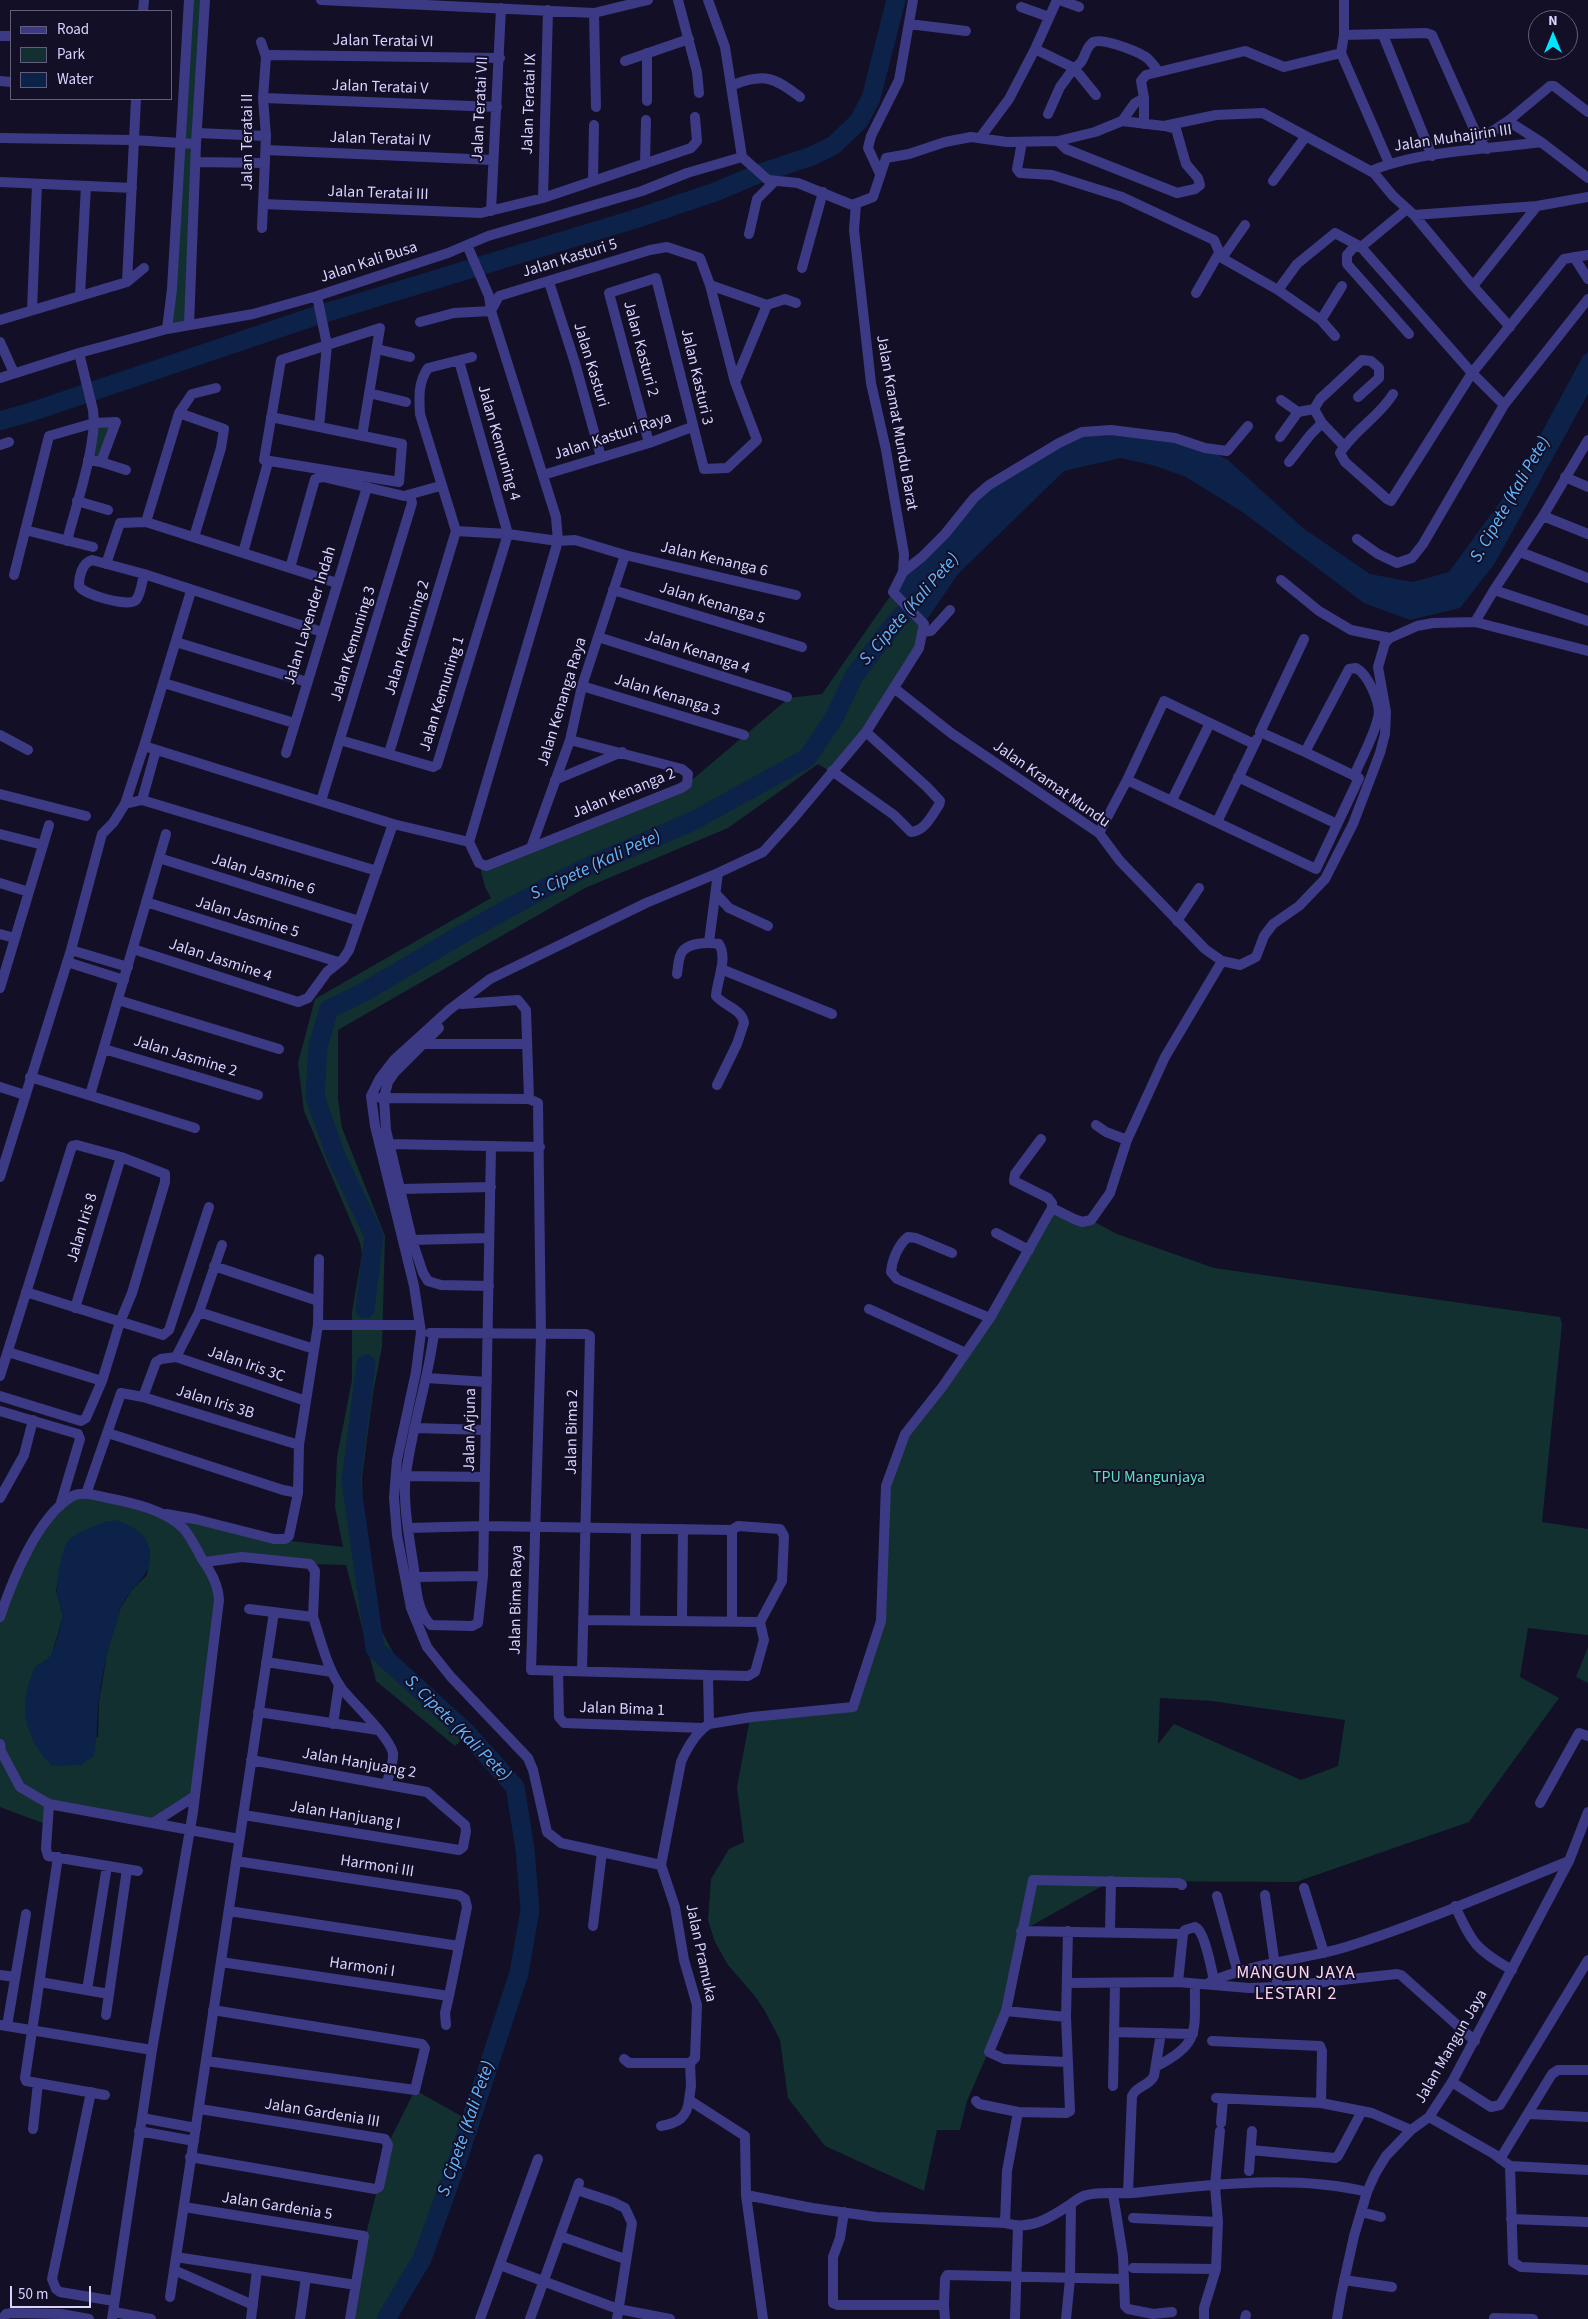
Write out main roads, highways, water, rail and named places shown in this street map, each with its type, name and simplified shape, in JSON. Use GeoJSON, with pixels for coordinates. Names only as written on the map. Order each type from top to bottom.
{"type":"FeatureCollection","features":[{"type":"Feature","properties":{"kind":"water"},"geometry":{"type":"Polygon","coordinates":[[[1588,352],[1588,394],[1495,563],[1460,608],[1410,620],[1364,603],[1241,511],[1184,476],[1152,465],[1120,458],[1064,471],[958,574],[924,624],[893,592],[903,572],[974,498],[1082,432],[1111,430],[1205,448],[1228,460],[1303,528],[1370,574],[1413,582],[1449,572],[1516,480],[1583,356],[1588,352]]]}},
{"type":"Feature","properties":{"kind":"water"},"geometry":{"type":"Polygon","coordinates":[[[116,1520],[143,1535],[149,1545],[150,1561],[148,1569],[125,1599],[119,1612],[100,1689],[94,1756],[81,1765],[52,1766],[35,1744],[26,1721],[26,1696],[29,1683],[35,1667],[51,1655],[59,1633],[62,1611],[57,1593],[57,1584],[60,1564],[68,1541],[84,1530],[116,1520]]]}},
{"type":"Feature","properties":{"kind":"waterway"},"geometry":{"type":"LineString","coordinates":[[0,421],[315,316],[635,219],[812,156],[834,145],[859,121],[871,98],[896,0]]}},
{"type":"Feature","properties":{"kind":"waterway","name":"S. Cipete (Kali Pete)"},"geometry":{"type":"LineString","coordinates":[[365,1309],[374,1236],[336,1156],[315,1097],[318,1046],[329,1009],[364,992],[462,934],[549,886],[602,860],[693,821],[807,758],[834,718],[854,676],[898,619],[923,596]]}},
{"type":"Feature","properties":{"kind":"waterway","name":"S. Cipete (Kali Pete)"},"geometry":{"type":"LineString","coordinates":[[366,1364],[351,1481],[375,1649],[467,1733],[515,1787],[525,1849],[530,1910],[519,1973],[457,2162],[422,2259],[386,2319]]}},
{"type":"Feature","properties":{"kind":"district","name":"MANGUN JAYA LESTARI 2"},"geometry":{"type":"Point","coordinates":[1296,1984]}},
{"type":"Feature","properties":{"kind":"park label","name":"TPU Mangunjaya"},"geometry":{"type":"Point","coordinates":[1149,1478]}}]}
